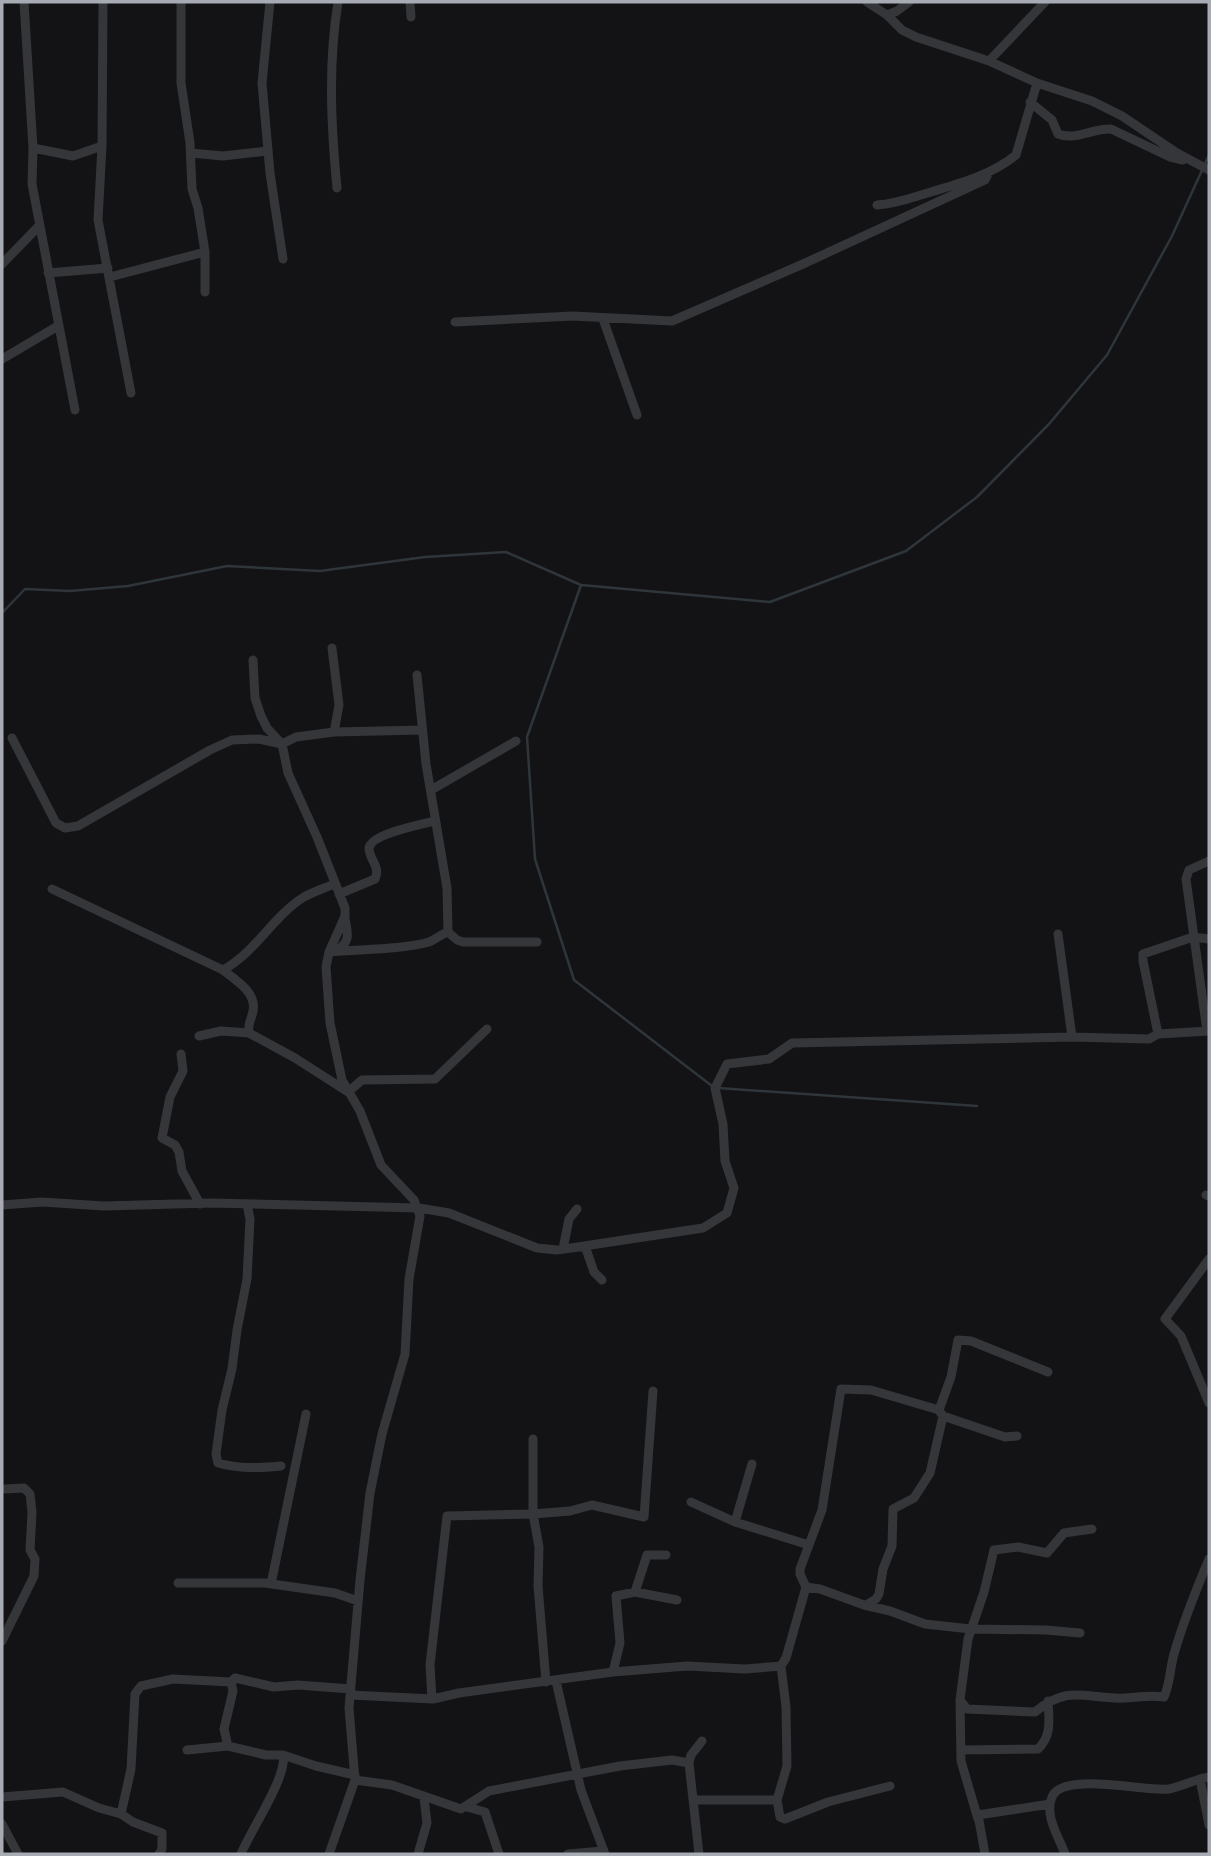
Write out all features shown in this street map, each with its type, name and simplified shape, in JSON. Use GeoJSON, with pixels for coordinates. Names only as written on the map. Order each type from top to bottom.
{"type":"FeatureCollection","features":[{"type":"Feature","properties":{"kind":"street"},"geometry":{"type":"LineString","coordinates":[[24,2],[33,148],[32,184],[75,410]]}},
{"type":"Feature","properties":{"kind":"street"},"geometry":{"type":"LineString","coordinates":[[103,2],[102,146],[98,220],[131,393]]}},
{"type":"Feature","properties":{"kind":"street"},"geometry":{"type":"LineString","coordinates":[[181,2],[181,83],[191,153],[192,189],[205,252],[205,292]]}},
{"type":"Feature","properties":{"kind":"street"},"geometry":{"type":"LineString","coordinates":[[270,2],[262,83],[283,259]]}},
{"type":"Feature","properties":{"kind":"street"},"geometry":{"type":"LineString","coordinates":[[337,188],[330,121],[331,44],[338,2]]}},
{"type":"Feature","properties":{"kind":"street"},"geometry":{"type":"LineString","coordinates":[[410,2],[411,17]]}},
{"type":"Feature","properties":{"kind":"street"},"geometry":{"type":"LineString","coordinates":[[867,2],[887,15],[902,30],[916,37],[989,61],[1037,83],[1082,97],[1122,116],[1209,170]]}},
{"type":"Feature","properties":{"kind":"street"},"geometry":{"type":"LineString","coordinates":[[887,15],[909,2]]}},
{"type":"Feature","properties":{"kind":"street"},"geometry":{"type":"LineString","coordinates":[[989,61],[1045,2]]}},
{"type":"Feature","properties":{"kind":"street"},"geometry":{"type":"LineString","coordinates":[[877,205],[900,202],[980,177],[1016,155],[1037,83]]}},
{"type":"Feature","properties":{"kind":"street"},"geometry":{"type":"LineString","coordinates":[[1030,102],[1052,120],[1058,134],[1063,136],[1070,137],[1102,128],[1111,129],[1170,157],[1196,163]]}},
{"type":"Feature","properties":{"kind":"street"},"geometry":{"type":"LineString","coordinates":[[33,148],[73,156],[102,146]]}},
{"type":"Feature","properties":{"kind":"street"},"geometry":{"type":"LineString","coordinates":[[191,153],[223,156],[268,151]]}},
{"type":"Feature","properties":{"kind":"street"},"geometry":{"type":"LineString","coordinates":[[455,322],[573,316],[672,321],[985,180],[989,172]]}},
{"type":"Feature","properties":{"kind":"street"},"geometry":{"type":"LineString","coordinates":[[3,260],[40,226]]}},
{"type":"Feature","properties":{"kind":"street"},"geometry":{"type":"LineString","coordinates":[[48,273],[109,272],[205,252]]}},
{"type":"Feature","properties":{"kind":"street"},"geometry":{"type":"LineString","coordinates":[[603,319],[637,415]]}},
{"type":"Feature","properties":{"kind":"street"},"geometry":{"type":"LineString","coordinates":[[2,359],[58,326]]}},
{"type":"Feature","properties":{"kind":"street"},"geometry":{"type":"LineString","coordinates":[[332,648],[339,705],[334,732]]}},
{"type":"Feature","properties":{"kind":"street"},"geometry":{"type":"LineString","coordinates":[[253,660],[255,698],[261,716],[267,728],[282,744],[288,773],[345,908],[345,916],[326,972],[330,1023],[342,1080],[360,1111],[381,1165],[419,1208],[419,1226],[409,1279],[405,1354],[384,1425],[370,1493],[350,1692],[349,1718],[355,1777],[329,1854]]}},
{"type":"Feature","properties":{"kind":"street"},"geometry":{"type":"LineString","coordinates":[[417,675],[422,730],[447,888],[449,932],[463,942],[537,942]]}},
{"type":"Feature","properties":{"kind":"street"},"geometry":{"type":"LineString","coordinates":[[12,738],[57,823],[65,828],[78,826],[232,740],[259,739],[282,744],[296,737],[334,732],[422,730]]}},
{"type":"Feature","properties":{"kind":"street"},"geometry":{"type":"LineString","coordinates":[[431,790],[516,741]]}},
{"type":"Feature","properties":{"kind":"street"},"geometry":{"type":"LineString","coordinates":[[339,894],[375,879],[377,867],[369,848],[370,844],[401,828],[435,821]]}},
{"type":"Feature","properties":{"kind":"street"},"geometry":{"type":"LineString","coordinates":[[2,1205],[42,1202],[104,1206],[200,1203],[419,1208],[449,1213],[537,1248],[563,1249],[702,1228],[727,1213],[734,1188],[725,1161],[723,1124],[715,1088],[727,1063],[769,1059],[792,1043],[1072,1037],[1149,1039],[1158,1034],[1208,1031],[1186,879],[1189,870],[1209,862]]}},
{"type":"Feature","properties":{"kind":"street"},"geometry":{"type":"LineString","coordinates":[[223,970],[239,962],[278,920],[304,898],[334,884]]}},
{"type":"Feature","properties":{"kind":"street"},"geometry":{"type":"LineString","coordinates":[[52,889],[223,970],[249,992],[253,1003],[249,1033]]}},
{"type":"Feature","properties":{"kind":"street"},"geometry":{"type":"LineString","coordinates":[[332,952],[421,943],[449,932]]}},
{"type":"Feature","properties":{"kind":"street"},"geometry":{"type":"LineString","coordinates":[[1058,934],[1072,1037]]}},
{"type":"Feature","properties":{"kind":"street"},"geometry":{"type":"LineString","coordinates":[[1158,1034],[1143,954],[1194,937],[1209,939]]}},
{"type":"Feature","properties":{"kind":"street"},"geometry":{"type":"LineString","coordinates":[[348,1093],[362,1080],[435,1079],[486,1029]]}},
{"type":"Feature","properties":{"kind":"street"},"geometry":{"type":"LineString","coordinates":[[199,1036],[221,1031],[249,1033],[295,1058],[348,1093]]}},
{"type":"Feature","properties":{"kind":"street"},"geometry":{"type":"LineString","coordinates":[[181,1054],[183,1071],[170,1097],[162,1138],[174,1145],[179,1152],[182,1171],[200,1203]]}},
{"type":"Feature","properties":{"kind":"street"},"geometry":{"type":"LineString","coordinates":[[247,1204],[250,1219],[247,1279],[216,1454],[218,1462],[228,1465],[262,1468],[281,1466]]}},
{"type":"Feature","properties":{"kind":"street"},"geometry":{"type":"LineString","coordinates":[[563,1249],[569,1219],[577,1209]]}},
{"type":"Feature","properties":{"kind":"street"},"geometry":{"type":"LineString","coordinates":[[584,1246],[594,1272],[601,1280]]}},
{"type":"Feature","properties":{"kind":"street"},"geometry":{"type":"LineString","coordinates":[[1209,1259],[1165,1320],[1181,1336],[1209,1403]]}},
{"type":"Feature","properties":{"kind":"street"},"geometry":{"type":"LineString","coordinates":[[864,1605],[871,1603],[879,1594],[883,1569],[892,1546],[893,1509],[914,1498],[930,1473],[958,1340],[971,1340],[1048,1372]]}},
{"type":"Feature","properties":{"kind":"street"},"geometry":{"type":"LineString","coordinates":[[890,1786],[828,1802],[785,1819],[780,1817],[777,1800],[788,1766],[786,1707],[781,1666],[786,1658],[806,1587],[800,1569],[822,1510],[841,1389],[871,1390],[1005,1437],[1017,1436]]}},
{"type":"Feature","properties":{"kind":"street"},"geometry":{"type":"LineString","coordinates":[[432,1699],[430,1665],[447,1516],[533,1514],[570,1511],[592,1505],[644,1517],[653,1391]]}},
{"type":"Feature","properties":{"kind":"street"},"geometry":{"type":"LineString","coordinates":[[271,1584],[306,1414]]}},
{"type":"Feature","properties":{"kind":"street"},"geometry":{"type":"LineString","coordinates":[[533,1439],[533,1514],[539,1547],[538,1586],[551,1682],[586,1808],[604,1853],[568,1854]]}},
{"type":"Feature","properties":{"kind":"street"},"geometry":{"type":"LineString","coordinates":[[735,1522],[752,1464]]}},
{"type":"Feature","properties":{"kind":"street"},"geometry":{"type":"LineString","coordinates":[[2,1641],[34,1576],[35,1559],[30,1550],[30,1494],[24,1488],[5,1489]]}},
{"type":"Feature","properties":{"kind":"street"},"geometry":{"type":"LineString","coordinates":[[691,1502],[735,1522],[808,1545]]}},
{"type":"Feature","properties":{"kind":"street"},"geometry":{"type":"LineString","coordinates":[[985,1854],[961,1761],[960,1700],[971,1629],[984,1592],[994,1550],[1018,1546],[1047,1553],[1065,1533],[1093,1529]]}},
{"type":"Feature","properties":{"kind":"street"},"geometry":{"type":"LineString","coordinates":[[635,1592],[647,1555],[666,1555]]}},
{"type":"Feature","properties":{"kind":"street"},"geometry":{"type":"LineString","coordinates":[[960,1700],[967,1709],[1018,1713],[1035,1712],[1055,1697],[1082,1694],[1125,1698],[1145,1694],[1164,1698],[1179,1637],[1209,1559]]}},
{"type":"Feature","properties":{"kind":"street"},"geometry":{"type":"LineString","coordinates":[[178,1583],[271,1584],[335,1593],[358,1601]]}},
{"type":"Feature","properties":{"kind":"street"},"geometry":{"type":"LineString","coordinates":[[806,1587],[820,1589],[925,1624],[971,1629],[1080,1633]]}},
{"type":"Feature","properties":{"kind":"street"},"geometry":{"type":"LineString","coordinates":[[613,1672],[620,1643],[616,1596],[635,1592],[677,1600]]}},
{"type":"Feature","properties":{"kind":"street"},"geometry":{"type":"LineString","coordinates":[[121,1814],[131,1769],[135,1694],[141,1686],[173,1679],[231,1682],[235,1678],[274,1687],[298,1685],[432,1699],[613,1672],[687,1666],[745,1669],[781,1666]]}},
{"type":"Feature","properties":{"kind":"street"},"geometry":{"type":"LineString","coordinates":[[228,1746],[224,1728],[233,1691],[231,1682]]}},
{"type":"Feature","properties":{"kind":"street"},"geometry":{"type":"LineString","coordinates":[[961,1750],[1038,1749],[1044,1744],[1049,1731],[1048,1701]]}},
{"type":"Feature","properties":{"kind":"street"},"geometry":{"type":"LineString","coordinates":[[699,1854],[689,1763],[702,1741]]}},
{"type":"Feature","properties":{"kind":"street"},"geometry":{"type":"LineString","coordinates":[[187,1750],[228,1746],[266,1755],[283,1755],[355,1777],[392,1785],[453,1808],[467,1807],[485,1812],[499,1854]]}},
{"type":"Feature","properties":{"kind":"street"},"geometry":{"type":"LineString","coordinates":[[241,1854],[254,1825],[274,1792],[285,1763],[283,1755]]}},
{"type":"Feature","properties":{"kind":"street"},"geometry":{"type":"LineString","coordinates":[[467,1807],[489,1791],[620,1766],[672,1760],[689,1763]]}},
{"type":"Feature","properties":{"kind":"street"},"geometry":{"type":"LineString","coordinates":[[1065,1854],[1051,1817],[1050,1804],[1055,1791],[1062,1787],[1093,1783],[1168,1789],[1205,1778],[1209,1825]]}},
{"type":"Feature","properties":{"kind":"street"},"geometry":{"type":"LineString","coordinates":[[2,1797],[63,1792],[162,1833],[160,1852],[173,1854]]}},
{"type":"Feature","properties":{"kind":"street"},"geometry":{"type":"LineString","coordinates":[[418,1854],[426,1823],[424,1798]]}},
{"type":"Feature","properties":{"kind":"street"},"geometry":{"type":"LineString","coordinates":[[694,1800],[777,1800]]}},
{"type":"Feature","properties":{"kind":"street"},"geometry":{"type":"LineString","coordinates":[[978,1819],[982,1813],[1050,1804]]}},
{"type":"Feature","properties":{"kind":"street"},"geometry":{"type":"LineString","coordinates":[[2,1824],[18,1854]]}},
{"type":"Feature","properties":{"kind":"waterway"},"geometry":{"type":"LineString","coordinates":[[2,613],[25,589],[70,591],[128,586],[227,566],[320,571],[425,557],[506,552],[581,585],[770,602],[906,551],[977,497],[1049,424],[1107,355],[1172,236],[1209,155]]}},
{"type":"Feature","properties":{"kind":"waterway"},"geometry":{"type":"LineString","coordinates":[[581,585],[527,737],[535,859],[574,980],[712,1086]]}},
{"type":"Feature","properties":{"kind":"waterway"},"geometry":{"type":"LineString","coordinates":[[718,1088],[977,1106]]}}]}
